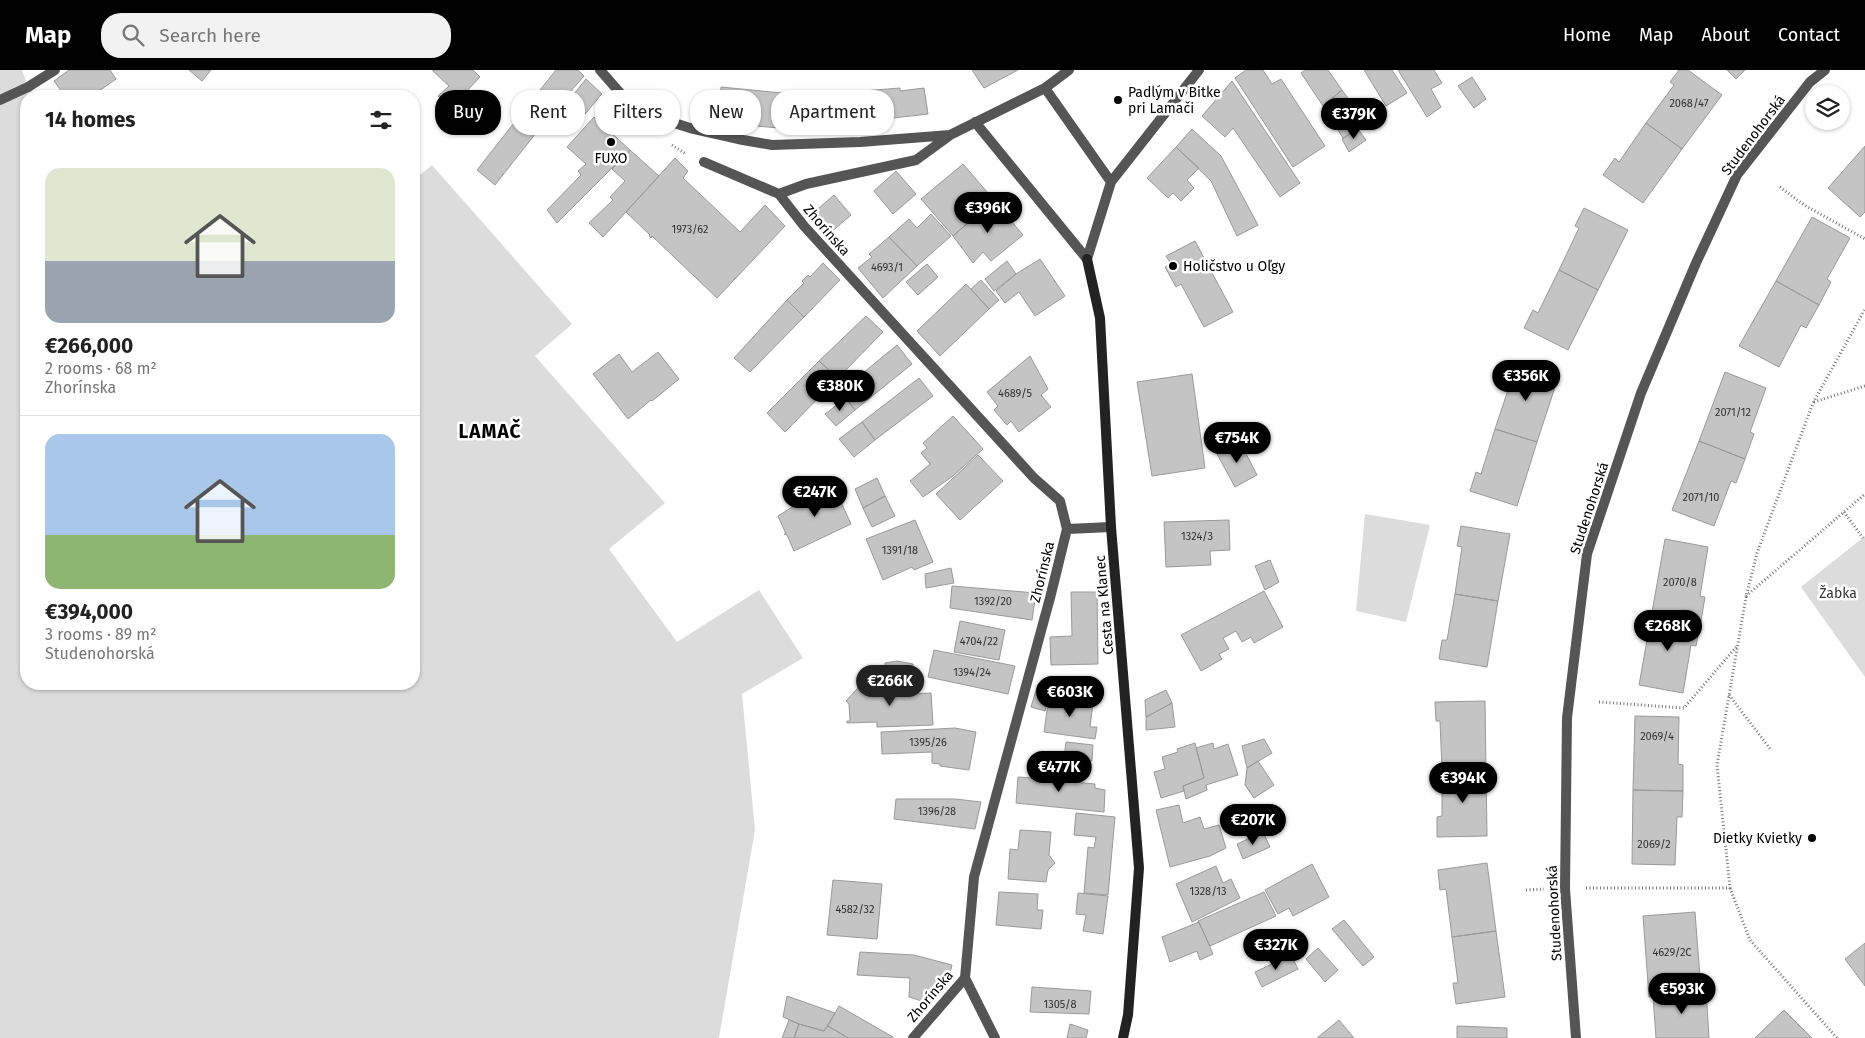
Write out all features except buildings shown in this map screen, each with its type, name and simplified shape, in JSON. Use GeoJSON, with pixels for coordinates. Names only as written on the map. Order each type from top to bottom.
{"type":"FeatureCollection","features":[{"type":"Feature","properties":{"kind":"street"},"geometry":{"type":"LineString","coordinates":[[22,90],[55,70]]}},
{"type":"Feature","properties":{"kind":"street"},"geometry":{"type":"LineString","coordinates":[[600,70],[621,94],[649,115],[690,128],[743,140],[772,145],[818,144],[950,135]]}},
{"type":"Feature","properties":{"kind":"street"},"geometry":{"type":"LineString","coordinates":[[704,162],[779,194],[806,184],[916,160],[950,135],[1045,88],[1069,70]]}},
{"type":"Feature","properties":{"kind":"street"},"geometry":{"type":"LineString","coordinates":[[1087,259],[1111,182],[1199,70]]}},
{"type":"Feature","properties":{"kind":"street","name":"Studenohorská"},"geometry":{"type":"LineString","coordinates":[[1576,1038],[1565,889],[1567,718],[1587,554],[1641,392],[1696,263],[1737,175],[1810,82],[1825,70]]}},
{"type":"Feature","properties":{"kind":"street"},"geometry":{"type":"LineString","coordinates":[[1045,88],[1111,182]]}},
{"type":"Feature","properties":{"kind":"street"},"geometry":{"type":"LineString","coordinates":[[0,100],[20,91]]}},
{"type":"Feature","properties":{"kind":"street"},"geometry":{"type":"LineString","coordinates":[[976,122],[1087,259]]}},
{"type":"Feature","properties":{"kind":"street","name":"Zhorínska"},"geometry":{"type":"LineString","coordinates":[[779,194],[804,226],[1034,478],[1060,501],[1068,529],[974,877],[965,978],[913,1038]]}},
{"type":"Feature","properties":{"kind":"street","name":"Cesta na Klanec"},"geometry":{"type":"LineString","coordinates":[[1087,259],[1100,318],[1111,527],[1139,868],[1128,1015],[1123,1038]]}},
{"type":"Feature","properties":{"kind":"street"},"geometry":{"type":"LineString","coordinates":[[1068,529],[1111,527]]}},
{"type":"Feature","properties":{"kind":"street"},"geometry":{"type":"LineString","coordinates":[[965,978],[995,1038]]}},
{"type":"Feature","properties":{"kind":"path"},"geometry":{"type":"LineString","coordinates":[[1780,187],[1804,205],[1865,239]]}},
{"type":"Feature","properties":{"kind":"path"},"geometry":{"type":"LineString","coordinates":[[1837,1038],[1750,940],[1730,888],[1717,764],[1746,597],[1756,553],[1813,403],[1865,309]]}},
{"type":"Feature","properties":{"kind":"path"},"geometry":{"type":"LineString","coordinates":[[1813,403],[1865,386]]}},
{"type":"Feature","properties":{"kind":"path"},"geometry":{"type":"LineString","coordinates":[[1746,597],[1865,494]]}},
{"type":"Feature","properties":{"kind":"path"},"geometry":{"type":"LineString","coordinates":[[1844,512],[1863,538]]}},
{"type":"Feature","properties":{"kind":"path"},"geometry":{"type":"LineString","coordinates":[[1599,702],[1684,708],[1738,644]]}},
{"type":"Feature","properties":{"kind":"path"},"geometry":{"type":"LineString","coordinates":[[1729,695],[1771,750]]}},
{"type":"Feature","properties":{"kind":"path"},"geometry":{"type":"LineString","coordinates":[[1526,890],[1730,888]]}},
{"type":"Feature","properties":{"kind":"green space"},"geometry":{"type":"Polygon","coordinates":[[[0,70],[22,70],[28,87],[31,90],[20,90],[20,690],[420,690],[420,175],[432,165],[572,324],[535,356],[665,503],[609,549],[677,642],[759,590],[803,658],[742,694],[755,830],[719,1038],[0,1038],[0,70]]]}},
{"type":"Feature","properties":{"kind":"green space"},"geometry":{"type":"Polygon","coordinates":[[[1365,514],[1430,525],[1406,622],[1356,611],[1365,514]]]}},
{"type":"Feature","properties":{"kind":"green space","name":"Žabka"},"geometry":{"type":"Polygon","coordinates":[[[1865,536],[1865,677],[1801,587],[1865,536]]]}},
{"type":"Feature","properties":{"kind":"place","name":"Padlým v Bitke pri Lamači"},"geometry":{"type":"Point","coordinates":[1118,100]}},
{"type":"Feature","properties":{"kind":"place","name":"FUXO"},"geometry":{"type":"Point","coordinates":[611,142]}},
{"type":"Feature","properties":{"kind":"place","name":"Holičstvo u Oľgy"},"geometry":{"type":"Point","coordinates":[1173,266]}},
{"type":"Feature","properties":{"kind":"place","name":"Dietky Kvietky"},"geometry":{"type":"Point","coordinates":[1812,838]}},
{"type":"Feature","properties":{"kind":"district","name":"LAMAČ"},"geometry":{"type":"Point","coordinates":[490,431]}}]}
